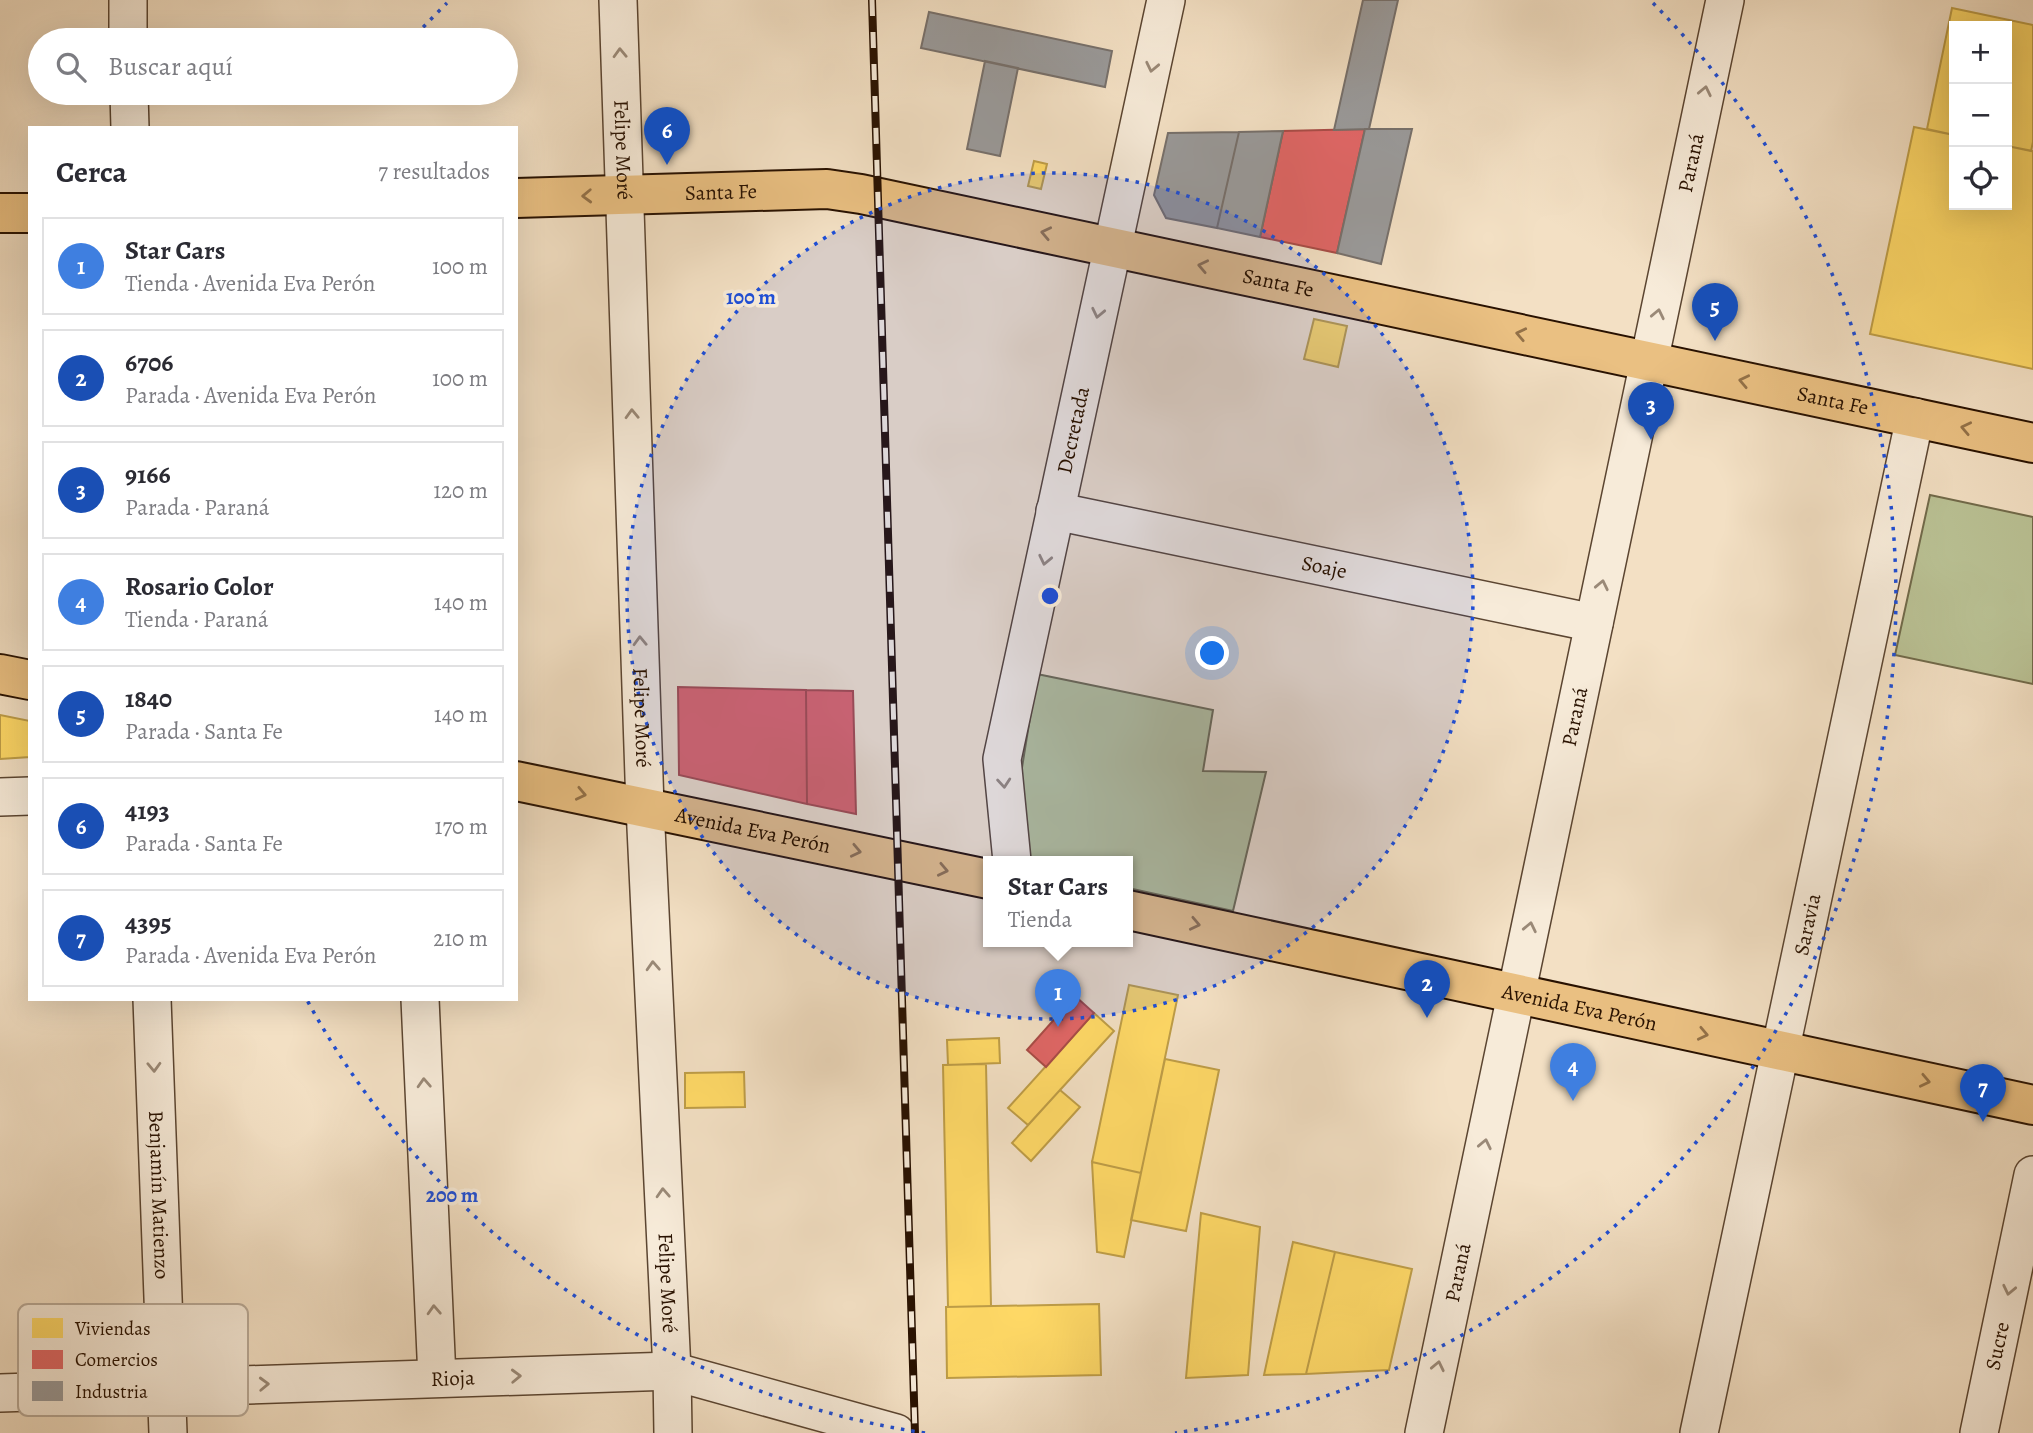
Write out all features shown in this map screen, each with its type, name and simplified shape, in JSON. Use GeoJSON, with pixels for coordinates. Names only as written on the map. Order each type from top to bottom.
{"type":"FeatureCollection","features":[{"type":"Feature","properties":{"kind":"main road","name":"Santa Fe"},"geometry":{"type":"LineString","coordinates":[[518,198],[827,189],[878,197],[2033,443]]}},
{"type":"Feature","properties":{"kind":"main road"},"geometry":{"type":"LineString","coordinates":[[0,214],[28,213]]}},
{"type":"Feature","properties":{"kind":"main road"},"geometry":{"type":"LineString","coordinates":[[0,674],[28,680]]}},
{"type":"Feature","properties":{"kind":"main road","name":"Avenida Eva Perón"},"geometry":{"type":"LineString","coordinates":[[518,781],[983,878]]}},
{"type":"Feature","properties":{"kind":"main road","name":"Avenida Eva Perón"},"geometry":{"type":"LineString","coordinates":[[1133,911],[2033,1105]]}},
{"type":"Feature","properties":{"kind":"street"},"geometry":{"type":"LineString","coordinates":[[128,0],[128,28]]}},
{"type":"Feature","properties":{"kind":"street","name":"Felipe Moré"},"geometry":{"type":"LineString","coordinates":[[618,0],[645,807],[673,1433]]}},
{"type":"Feature","properties":{"kind":"street","name":"Decretada"},"geometry":{"type":"LineString","coordinates":[[1012,856],[1002,760],[1166,0]]}},
{"type":"Feature","properties":{"kind":"street","name":"Paraná"},"geometry":{"type":"LineString","coordinates":[[1424,1433],[1725,0]]}},
{"type":"Feature","properties":{"kind":"street"},"geometry":{"type":"LineString","coordinates":[[130,105],[130,126]]}},
{"type":"Feature","properties":{"kind":"street","name":"Saravia"},"geometry":{"type":"LineString","coordinates":[[1699,1433],[1915,418]]}},
{"type":"Feature","properties":{"kind":"street","name":"Soaje"},"geometry":{"type":"LineString","coordinates":[[1055,511],[1594,623]]}},
{"type":"Feature","properties":{"kind":"street"},"geometry":{"type":"LineString","coordinates":[[0,797],[28,796]]}},
{"type":"Feature","properties":{"kind":"street","name":"Benjamín Matienzo"},"geometry":{"type":"LineString","coordinates":[[152,1001],[163,1304]]}},
{"type":"Feature","properties":{"kind":"street"},"geometry":{"type":"LineString","coordinates":[[420,1001],[437,1378]]}},
{"type":"Feature","properties":{"kind":"street","name":"Sucre"},"geometry":{"type":"LineString","coordinates":[[1979,1433],[2033,1175]]}},
{"type":"Feature","properties":{"kind":"street","name":"Rioja"},"geometry":{"type":"LineString","coordinates":[[248,1384],[672,1371],[896,1433]]}},
{"type":"Feature","properties":{"kind":"street","name":"Rioja"},"geometry":{"type":"LineString","coordinates":[[0,1393],[18,1392]]}},
{"type":"Feature","properties":{"kind":"green space"},"geometry":{"type":"Polygon","coordinates":[[[1930,495],[2033,517],[2033,684],[1895,655],[1930,495]]]}},
{"type":"Feature","properties":{"kind":"green space"},"geometry":{"type":"Polygon","coordinates":[[[1037,674],[1213,710],[1203,771],[1266,772],[1233,911],[1133,889],[1133,856],[1029,856],[1020,780],[1037,674]]]}},
{"type":"Feature","properties":{"kind":"building: Viviendas"},"geometry":{"type":"Polygon","coordinates":[[[1952,8],[2033,25],[2031,151],[2012,147],[2012,21],[1949,21],[1952,8]]]}},
{"type":"Feature","properties":{"kind":"building: Viviendas"},"geometry":{"type":"Polygon","coordinates":[[[1949,23],[1949,134],[1927,129],[1949,23]]]}},
{"type":"Feature","properties":{"kind":"building: Viviendas"},"geometry":{"type":"Polygon","coordinates":[[[1914,127],[1949,134],[1949,210],[2012,210],[2012,147],[2033,151],[2033,369],[1870,334],[1914,127]]]}},
{"type":"Feature","properties":{"kind":"building: Viviendas"},"geometry":{"type":"Polygon","coordinates":[[[1034,161],[1047,164],[1041,189],[1028,186],[1034,161]]]}},
{"type":"Feature","properties":{"kind":"building: Viviendas"},"geometry":{"type":"Polygon","coordinates":[[[1314,319],[1347,326],[1338,367],[1304,359],[1314,319]]]}},
{"type":"Feature","properties":{"kind":"building: Viviendas"},"geometry":{"type":"Polygon","coordinates":[[[0,715],[28,721],[28,757],[0,759],[0,715]]]}},
{"type":"Feature","properties":{"kind":"building: Viviendas"},"geometry":{"type":"Polygon","coordinates":[[[1129,985],[1178,995],[1141,1173],[1092,1162],[1129,985]]]}},
{"type":"Feature","properties":{"kind":"building: Viviendas"},"geometry":{"type":"Polygon","coordinates":[[[1094,1013],[1114,1031],[1028,1125],[1008,1108],[1094,1013]]]}},
{"type":"Feature","properties":{"kind":"building: Viviendas"},"geometry":{"type":"Polygon","coordinates":[[[999,1038],[1000,1063],[948,1065],[947,1040],[999,1038]]]}},
{"type":"Feature","properties":{"kind":"building: Viviendas"},"geometry":{"type":"Polygon","coordinates":[[[1165,1059],[1219,1070],[1186,1231],[1131,1220],[1165,1059]]]}},
{"type":"Feature","properties":{"kind":"building: Viviendas"},"geometry":{"type":"Polygon","coordinates":[[[986,1064],[991,1306],[948,1307],[943,1065],[986,1064]]]}},
{"type":"Feature","properties":{"kind":"building: Viviendas"},"geometry":{"type":"Polygon","coordinates":[[[744,1072],[745,1107],[685,1108],[685,1073],[744,1072]]]}},
{"type":"Feature","properties":{"kind":"building: Viviendas"},"geometry":{"type":"Polygon","coordinates":[[[1060,1090],[1080,1107],[1031,1161],[1012,1143],[1060,1090]]]}},
{"type":"Feature","properties":{"kind":"building: Viviendas"},"geometry":{"type":"Polygon","coordinates":[[[1092,1162],[1141,1173],[1124,1257],[1097,1252],[1092,1162]]]}},
{"type":"Feature","properties":{"kind":"building: Viviendas"},"geometry":{"type":"Polygon","coordinates":[[[1201,1213],[1260,1227],[1248,1375],[1186,1378],[1201,1213]]]}},
{"type":"Feature","properties":{"kind":"building: Viviendas"},"geometry":{"type":"Polygon","coordinates":[[[1293,1242],[1335,1252],[1306,1374],[1264,1375],[1293,1242]]]}},
{"type":"Feature","properties":{"kind":"building: Viviendas"},"geometry":{"type":"Polygon","coordinates":[[[1335,1252],[1412,1269],[1389,1370],[1306,1374],[1335,1252]]]}},
{"type":"Feature","properties":{"kind":"building: Viviendas"},"geometry":{"type":"Polygon","coordinates":[[[1099,1304],[1101,1375],[947,1378],[946,1307],[1099,1304]]]}},
{"type":"Feature","properties":{"kind":"building: Comercios"},"geometry":{"type":"Polygon","coordinates":[[[1365,129],[1337,253],[1260,237],[1283,131],[1365,129]]]}},
{"type":"Feature","properties":{"kind":"building: Comercios"},"geometry":{"type":"Polygon","coordinates":[[[678,687],[806,690],[807,804],[679,775],[678,687]]]}},
{"type":"Feature","properties":{"kind":"building: Comercios"},"geometry":{"type":"Polygon","coordinates":[[[806,690],[853,691],[856,814],[807,804],[806,690]]]}},
{"type":"Feature","properties":{"kind":"building: Comercios"},"geometry":{"type":"Polygon","coordinates":[[[1075,996],[1094,1013],[1046,1067],[1027,1050],[1075,996]]]}},
{"type":"Feature","properties":{"kind":"building: Industria"},"geometry":{"type":"Polygon","coordinates":[[[1363,0],[1398,0],[1369,129],[1334,130],[1363,0]]]}},
{"type":"Feature","properties":{"kind":"building: Industria"},"geometry":{"type":"Polygon","coordinates":[[[929,12],[1112,51],[1105,87],[921,48],[929,12]]]}},
{"type":"Feature","properties":{"kind":"building: Industria"},"geometry":{"type":"Polygon","coordinates":[[[985,61],[1018,68],[1000,156],[967,149],[985,61]]]}},
{"type":"Feature","properties":{"kind":"building: Industria"},"geometry":{"type":"Polygon","coordinates":[[[1365,129],[1412,129],[1381,264],[1337,253],[1365,129]]]}},
{"type":"Feature","properties":{"kind":"building: Industria"},"geometry":{"type":"Polygon","coordinates":[[[1283,131],[1260,237],[1217,228],[1239,132],[1283,131]]]}},
{"type":"Feature","properties":{"kind":"building: Industria"},"geometry":{"type":"Polygon","coordinates":[[[1239,132],[1217,228],[1166,218],[1154,195],[1168,133],[1239,132]]]}},
{"type":"Feature","properties":{"kind":"railway"},"geometry":{"type":"LineString","coordinates":[[872,0],[915,1433]]}},
{"type":"Feature","properties":{"kind":"place","name":"4193"},"geometry":{"type":"Point","coordinates":[667,165]}},
{"type":"Feature","properties":{"kind":"place","name":"1840"},"geometry":{"type":"Point","coordinates":[1715,341]}},
{"type":"Feature","properties":{"kind":"place","name":"9166"},"geometry":{"type":"Point","coordinates":[1651,440]}},
{"type":"Feature","properties":{"kind":"place","name":"6706"},"geometry":{"type":"Point","coordinates":[1427,1018]}},
{"type":"Feature","properties":{"kind":"place","name":"Star Cars"},"geometry":{"type":"Point","coordinates":[1058,1027]}},
{"type":"Feature","properties":{"kind":"place","name":"Rosario Color"},"geometry":{"type":"Point","coordinates":[1573,1101]}},
{"type":"Feature","properties":{"kind":"place","name":"4395"},"geometry":{"type":"Point","coordinates":[1983,1122]}}]}
